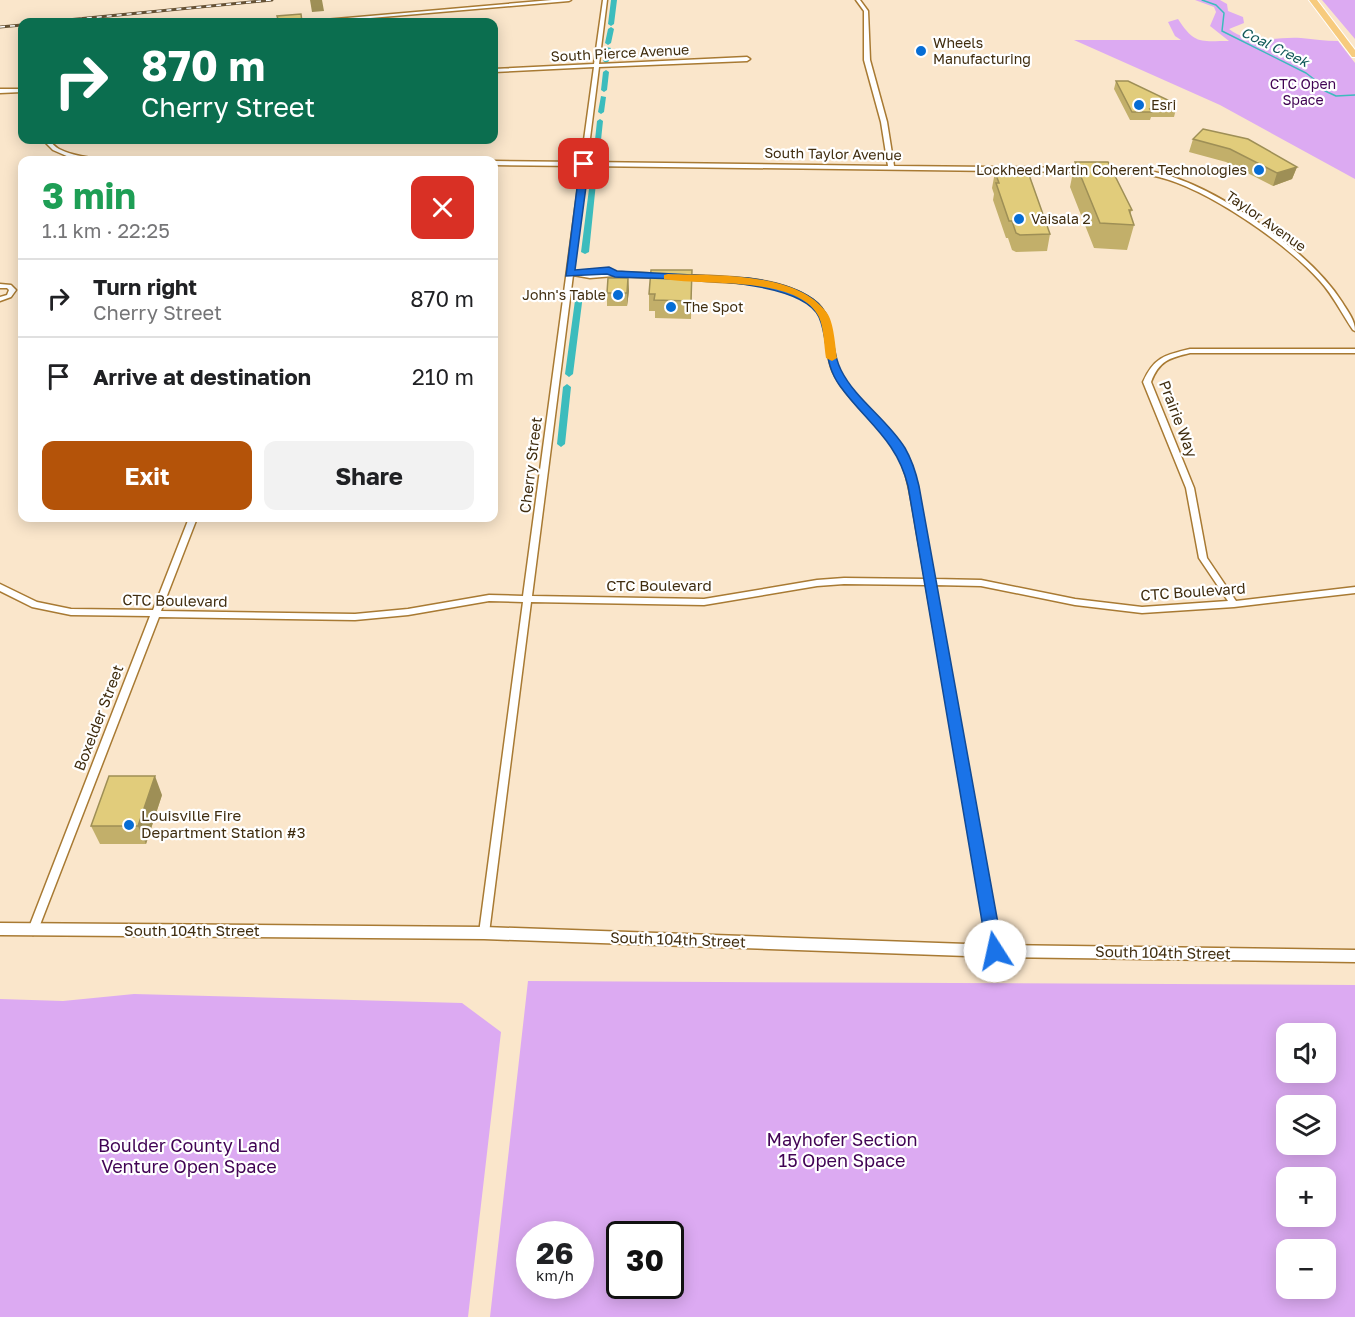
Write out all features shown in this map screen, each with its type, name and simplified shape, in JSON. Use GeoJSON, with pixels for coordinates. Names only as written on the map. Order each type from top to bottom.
{"type":"FeatureCollection","features":[{"type":"Feature","properties":{"kind":"main road"},"geometry":{"type":"LineString","coordinates":[[1313,0],[1355,55]]}},
{"type":"Feature","properties":{"kind":"street"},"geometry":{"type":"LineString","coordinates":[[360,18],[569,0]]}},
{"type":"Feature","properties":{"kind":"street","name":"Cherry Street"},"geometry":{"type":"LineString","coordinates":[[484,933],[605,0]]}},
{"type":"Feature","properties":{"kind":"street"},"geometry":{"type":"LineString","coordinates":[[858,0],[866,11],[867,60],[884,122],[891,167]]}},
{"type":"Feature","properties":{"kind":"street","name":"South Pierce Avenue"},"geometry":{"type":"LineString","coordinates":[[498,70],[747,59]]}},
{"type":"Feature","properties":{"kind":"street"},"geometry":{"type":"LineString","coordinates":[[0,86],[18,86]]}},
{"type":"Feature","properties":{"kind":"street"},"geometry":{"type":"LineString","coordinates":[[0,91],[18,91]]}},
{"type":"Feature","properties":{"kind":"street"},"geometry":{"type":"LineString","coordinates":[[48,144],[57,151],[73,156]]}},
{"type":"Feature","properties":{"kind":"street","name":"South Taylor Avenue"},"geometry":{"type":"LineString","coordinates":[[498,163],[1113,170],[1148,173],[1171,178]]}},
{"type":"Feature","properties":{"kind":"street","name":"Taylor Avenue"},"geometry":{"type":"LineString","coordinates":[[1171,178],[1194,187],[1290,250],[1323,281],[1355,329]]}},
{"type":"Feature","properties":{"kind":"street"},"geometry":{"type":"LineString","coordinates":[[569,273],[590,276],[615,274],[770,284],[791,291],[810,302],[824,315],[834,367],[844,385],[900,448],[914,486],[995,951]]}},
{"type":"Feature","properties":{"kind":"street"},"geometry":{"type":"LineString","coordinates":[[0,286],[9,286],[13,290],[9,296],[0,299]]}},
{"type":"Feature","properties":{"kind":"street","name":"Prairie Way"},"geometry":{"type":"LineString","coordinates":[[1234,604],[1203,558],[1190,488],[1147,382],[1153,366],[1166,357],[1190,351],[1355,351]]}},
{"type":"Feature","properties":{"kind":"street","name":"Boxelder Street"},"geometry":{"type":"LineString","coordinates":[[33,930],[191,522]]}},
{"type":"Feature","properties":{"kind":"street","name":"CTC Boulevard"},"geometry":{"type":"LineString","coordinates":[[0,587],[35,605],[71,612],[355,617],[408,612],[489,598],[704,602],[834,581],[981,583],[1075,602],[1131,610],[1234,604],[1355,590]]}},
{"type":"Feature","properties":{"kind":"street","name":"South 104th Street"},"geometry":{"type":"LineString","coordinates":[[0,929],[484,933],[995,951],[1355,956]]}},
{"type":"Feature","properties":{"kind":"green space","name":"CTC Open Space"},"geometry":{"type":"Polygon","coordinates":[[[1195,0],[1220,0],[1227,4],[1228,11],[1243,17],[1244,23],[1229,29],[1247,38],[1338,41],[1355,63],[1355,179],[1220,105],[1074,40],[1181,40],[1175,36],[1168,22],[1178,19],[1189,33],[1199,40],[1229,41],[1210,26],[1216,12],[1214,7],[1195,0]]]}},
{"type":"Feature","properties":{"kind":"green space"},"geometry":{"type":"Polygon","coordinates":[[[1322,0],[1355,0],[1355,39],[1322,0]]]}},
{"type":"Feature","properties":{"kind":"green space","name":"Mayhofer Section 15 Open Space"},"geometry":{"type":"Polygon","coordinates":[[[528,981],[1355,985],[1355,1317],[490,1317],[528,981]]]}},
{"type":"Feature","properties":{"kind":"green space","name":"Boulder County Land Venture Open Space"},"geometry":{"type":"Polygon","coordinates":[[[134,994],[462,1003],[501,1032],[468,1317],[0,1317],[0,999],[63,1001],[134,994]]]}},
{"type":"Feature","properties":{"kind":"building"},"geometry":{"type":"Polygon","coordinates":[[[301,14],[302,18],[278,18],[277,16],[301,14]]]}},
{"type":"Feature","properties":{"kind":"building"},"geometry":{"type":"Polygon","coordinates":[[[1116,81],[1128,81],[1172,102],[1176,109],[1132,112],[1116,81]]]}},
{"type":"Feature","properties":{"kind":"building"},"geometry":{"type":"Polygon","coordinates":[[[1203,129],[1248,139],[1297,167],[1277,173],[1230,149],[1193,139],[1203,129]]]}},
{"type":"Feature","properties":{"kind":"building"},"geometry":{"type":"Polygon","coordinates":[[[1075,162],[1108,162],[1132,210],[1129,210],[1134,225],[1100,223],[1075,162]]]}},
{"type":"Feature","properties":{"kind":"building"},"geometry":{"type":"Polygon","coordinates":[[[1025,170],[1028,172],[1050,234],[1020,235],[1016,233],[1012,221],[1009,221],[996,183],[999,183],[995,172],[1025,170]]]}},
{"type":"Feature","properties":{"kind":"building"},"geometry":{"type":"Polygon","coordinates":[[[651,270],[692,270],[691,301],[654,300],[655,294],[649,294],[651,270]]]}},
{"type":"Feature","properties":{"kind":"building"},"geometry":{"type":"Polygon","coordinates":[[[608,278],[628,278],[627,293],[607,293],[608,278]]]}},
{"type":"Feature","properties":{"kind":"building"},"geometry":{"type":"Polygon","coordinates":[[[109,776],[155,776],[138,826],[91,826],[109,776]]]}},
{"type":"Feature","properties":{"kind":"waterway"},"geometry":{"type":"LineString","coordinates":[[611,24],[614,0]]}},
{"type":"Feature","properties":{"kind":"waterway","name":"Coal Creek"},"geometry":{"type":"LineString","coordinates":[[1202,0],[1216,5],[1224,13],[1222,31],[1306,73],[1319,83],[1323,90],[1336,96],[1355,95]]}},
{"type":"Feature","properties":{"kind":"waterway"},"geometry":{"type":"LineString","coordinates":[[608,43],[611,29]]}},
{"type":"Feature","properties":{"kind":"waterway"},"geometry":{"type":"LineString","coordinates":[[606,61],[608,48]]}},
{"type":"Feature","properties":{"kind":"waterway"},"geometry":{"type":"LineString","coordinates":[[604,90],[606,72]]}},
{"type":"Feature","properties":{"kind":"waterway"},"geometry":{"type":"LineString","coordinates":[[601,112],[603,97]]}},
{"type":"Feature","properties":{"kind":"waterway"},"geometry":{"type":"LineString","coordinates":[[596,159],[600,121]]}},
{"type":"Feature","properties":{"kind":"waterway"},"geometry":{"type":"LineString","coordinates":[[585,252],[594,173]]}},
{"type":"Feature","properties":{"kind":"waterway"},"geometry":{"type":"LineString","coordinates":[[569,374],[579,295]]}},
{"type":"Feature","properties":{"kind":"waterway"},"geometry":{"type":"LineString","coordinates":[[561,444],[567,387]]}},
{"type":"Feature","properties":{"kind":"railway"},"geometry":{"type":"LineString","coordinates":[[88,18],[272,0]]}},
{"type":"Feature","properties":{"kind":"railway"},"geometry":{"type":"LineString","coordinates":[[0,27],[18,25]]}},
{"type":"Feature","properties":{"kind":"slow traffic"},"geometry":{"type":"LineString","coordinates":[[668,277],[748,281],[770,284],[791,291],[810,302],[824,315],[832,358]]}},
{"type":"Feature","properties":{"kind":"place","name":"Wheels Manufacturing"},"geometry":{"type":"Point","coordinates":[921,51]}},
{"type":"Feature","properties":{"kind":"place","name":"Esri"},"geometry":{"type":"Point","coordinates":[1139,105]}},
{"type":"Feature","properties":{"kind":"place","name":"Lockheed Martin Coherent Technologies"},"geometry":{"type":"Point","coordinates":[1259,170]}},
{"type":"Feature","properties":{"kind":"place","name":"Vaisala 2"},"geometry":{"type":"Point","coordinates":[1019,219]}},
{"type":"Feature","properties":{"kind":"place","name":"John's Table"},"geometry":{"type":"Point","coordinates":[618,295]}},
{"type":"Feature","properties":{"kind":"place","name":"The Spot"},"geometry":{"type":"Point","coordinates":[671,307]}},
{"type":"Feature","properties":{"kind":"place","name":"Louisville Fire Department Station #3"},"geometry":{"type":"Point","coordinates":[129,825]}},
{"type":"Feature","properties":{"kind":"route"},"geometry":{"type":"LineString","coordinates":[[584,164],[569,273],[585,274],[591,270],[609,270],[615,274],[748,281],[770,284],[791,291],[810,302],[824,315],[834,367],[844,385],[900,448],[914,486],[995,951]]}}]}
